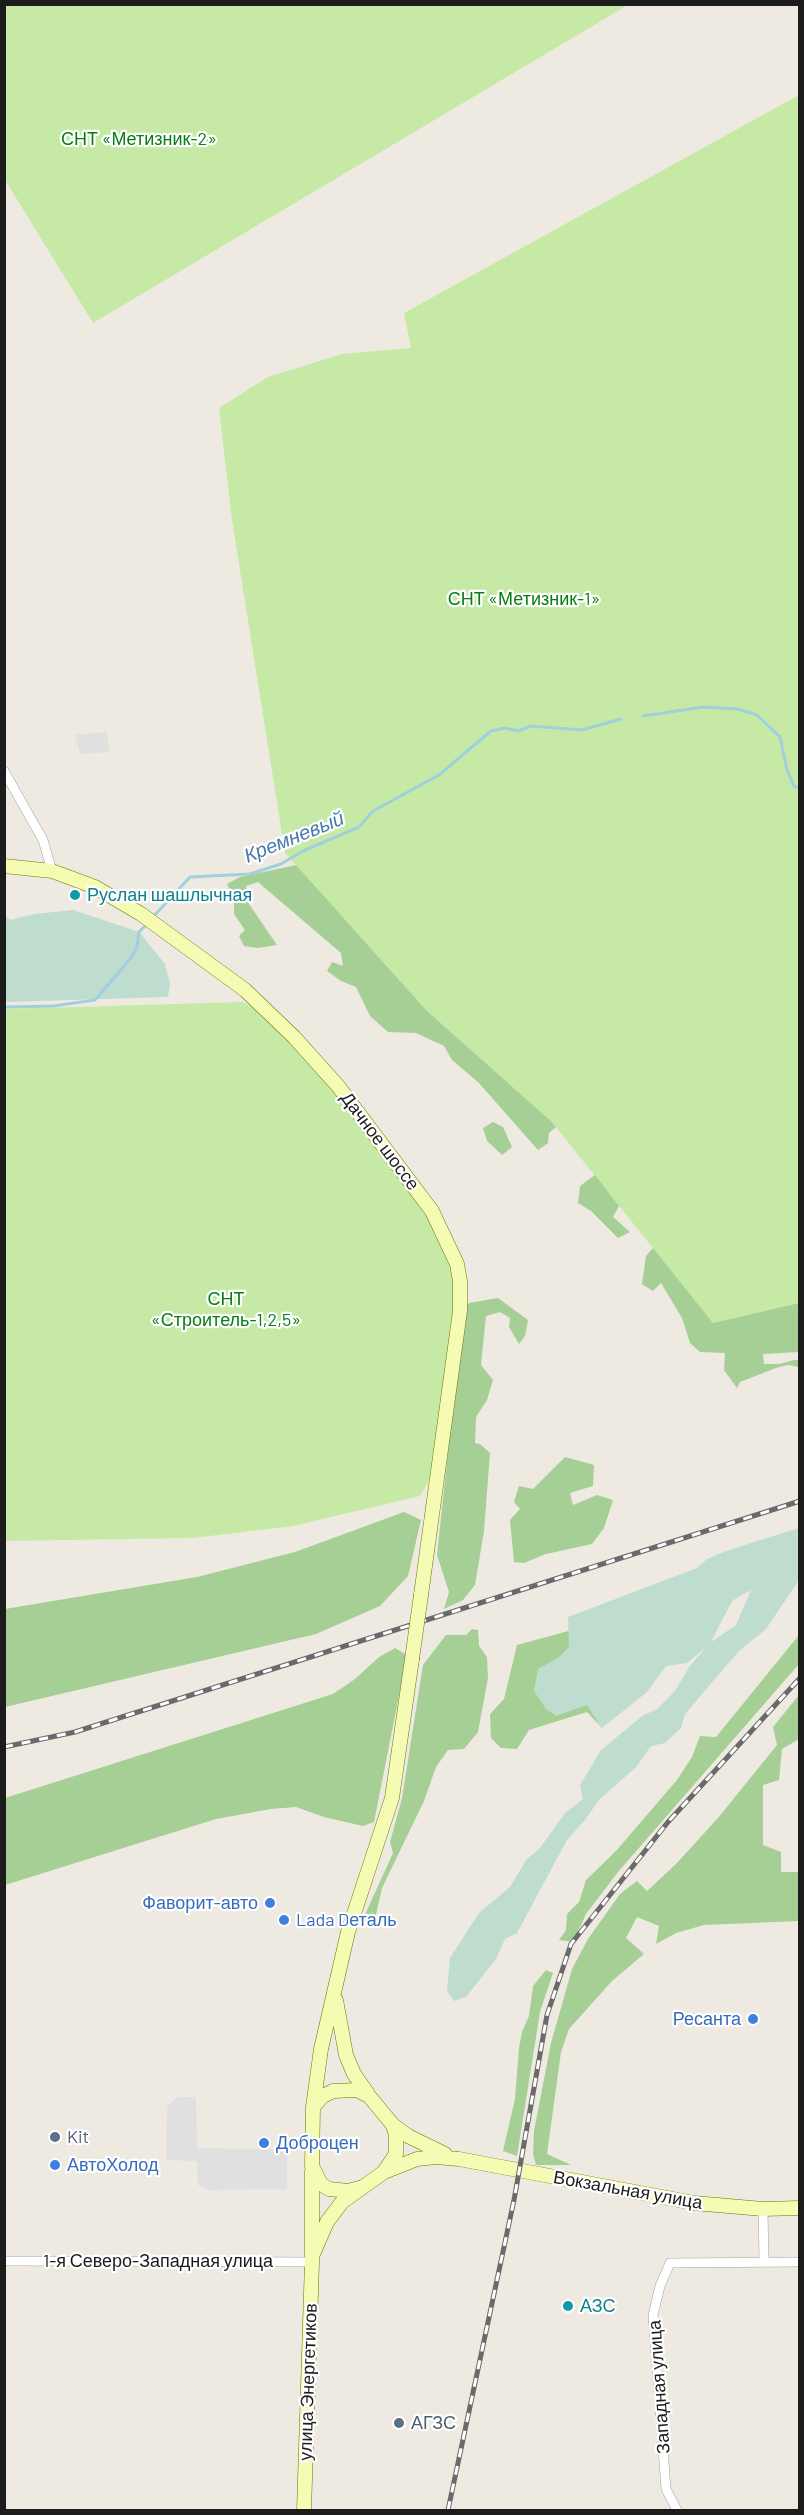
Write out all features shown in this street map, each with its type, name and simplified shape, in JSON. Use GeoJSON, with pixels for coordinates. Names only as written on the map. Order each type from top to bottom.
{"type":"FeatureCollection","features":[{"type":"Feature","properties":{"kind":"main road","name":"Дачное шоссе"},"geometry":{"type":"LineString","coordinates":[[4,866],[52,871],[94,887],[141,914],[245,990],[294,1037],[338,1086],[384,1143],[432,1211],[450,1246],[460,1281],[460,1311],[392,1798],[348,1932],[321,2049],[313,2107]]}},
{"type":"Feature","properties":{"kind":"main road"},"geometry":{"type":"LineString","coordinates":[[335,1990],[340,2034],[346,2055],[354,2074],[369,2096],[393,2125],[428,2147],[459,2158]]}},
{"type":"Feature","properties":{"kind":"main road"},"geometry":{"type":"LineString","coordinates":[[359,2188],[348,2191],[329,2188],[321,2184],[312,2166],[313,2107],[323,2096],[333,2091],[357,2090],[369,2096]]}},
{"type":"Feature","properties":{"kind":"main road"},"geometry":{"type":"LineString","coordinates":[[384,2172],[396,2154],[396,2135],[393,2125]]}},
{"type":"Feature","properties":{"kind":"main road"},"geometry":{"type":"LineString","coordinates":[[312,2258],[327,2222],[342,2202],[359,2188],[384,2172],[417,2159],[459,2158]]}},
{"type":"Feature","properties":{"kind":"main road","name":"Вокзальная улица"},"geometry":{"type":"LineString","coordinates":[[459,2158],[694,2203],[763,2209],[800,2208]]}},
{"type":"Feature","properties":{"kind":"main road","name":"улица Энергетиков"},"geometry":{"type":"LineString","coordinates":[[304,2511],[312,2258],[312,2166]]}},
{"type":"Feature","properties":{"kind":"street"},"geometry":{"type":"LineString","coordinates":[[4,771],[43,840],[52,871]]}},
{"type":"Feature","properties":{"kind":"street"},"geometry":{"type":"LineString","coordinates":[[763,2209],[764,2261],[800,2262]]}},
{"type":"Feature","properties":{"kind":"street","name":"1-я Северо-Западная улица"},"geometry":{"type":"LineString","coordinates":[[4,2261],[312,2258]]}},
{"type":"Feature","properties":{"kind":"street","name":"Западная улица"},"geometry":{"type":"LineString","coordinates":[[677,2511],[666,2489],[653,2315],[660,2286],[670,2263],[764,2261]]}},
{"type":"Feature","properties":{"kind":"green space","name":"СНТ «Метизник-2»"},"geometry":{"type":"Polygon","coordinates":[[[5,4],[628,5],[93,323],[5,180],[5,4]]]}},
{"type":"Feature","properties":{"kind":"green space","name":"СНТ «Метизник-1»"},"geometry":{"type":"Polygon","coordinates":[[[799,95],[799,1303],[713,1323],[551,1121],[427,1011],[285,853],[232,520],[219,408],[268,377],[342,354],[411,348],[404,313],[799,95]]]}},
{"type":"Feature","properties":{"kind":"green space"},"geometry":{"type":"Polygon","coordinates":[[[296,865],[427,1011],[551,1121],[556,1127],[549,1133],[548,1143],[538,1150],[478,1082],[452,1060],[444,1046],[416,1033],[388,1032],[370,1016],[356,987],[341,981],[327,971],[332,962],[343,966],[341,953],[258,882],[246,886],[249,904],[277,945],[258,948],[244,946],[239,936],[245,930],[234,914],[234,898],[227,884],[240,877],[296,865]]]}},
{"type":"Feature","properties":{"kind":"green space"},"geometry":{"type":"Polygon","coordinates":[[[73,910],[139,932],[165,964],[170,984],[168,997],[5,1002],[5,915],[10,920],[34,914],[73,910]]]}},
{"type":"Feature","properties":{"kind":"green space","name":"СНТ «Строитель-1,2,5»"},"geometry":{"type":"Polygon","coordinates":[[[243,1002],[263,1012],[336,1087],[423,1201],[449,1256],[456,1304],[431,1477],[420,1496],[293,1526],[193,1538],[5,1541],[4,1009],[243,1002]]]}},
{"type":"Feature","properties":{"kind":"green space"},"geometry":{"type":"Polygon","coordinates":[[[493,1122],[503,1127],[512,1147],[502,1155],[487,1141],[483,1128],[493,1122]]]}},
{"type":"Feature","properties":{"kind":"green space"},"geometry":{"type":"Polygon","coordinates":[[[595,1175],[619,1206],[613,1217],[630,1232],[618,1238],[591,1211],[578,1203],[580,1186],[595,1175]]]}},
{"type":"Feature","properties":{"kind":"green space"},"geometry":{"type":"Polygon","coordinates":[[[653,1248],[713,1323],[799,1303],[799,1352],[763,1354],[764,1364],[799,1360],[799,1367],[788,1365],[776,1368],[740,1382],[737,1388],[724,1370],[725,1353],[700,1352],[690,1343],[682,1318],[661,1283],[653,1291],[642,1284],[646,1256],[653,1248]]]}},
{"type":"Feature","properties":{"kind":"green space"},"geometry":{"type":"Polygon","coordinates":[[[498,1298],[528,1320],[525,1336],[519,1344],[509,1327],[510,1318],[500,1312],[486,1316],[481,1365],[493,1380],[487,1400],[476,1417],[475,1443],[480,1444],[490,1453],[484,1531],[475,1585],[463,1600],[444,1609],[449,1592],[437,1555],[463,1312],[469,1303],[498,1298]]]}},
{"type":"Feature","properties":{"kind":"green space"},"geometry":{"type":"Polygon","coordinates":[[[565,1457],[594,1465],[593,1486],[570,1493],[573,1505],[597,1495],[613,1500],[604,1528],[592,1544],[546,1554],[524,1563],[514,1562],[510,1520],[520,1509],[514,1502],[519,1486],[533,1489],[565,1457]]]}},
{"type":"Feature","properties":{"kind":"green space"},"geometry":{"type":"Polygon","coordinates":[[[404,1512],[421,1520],[408,1576],[380,1606],[316,1634],[5,1707],[5,1609],[197,1577],[295,1552],[404,1512]]]}},
{"type":"Feature","properties":{"kind":"green space"},"geometry":{"type":"Polygon","coordinates":[[[799,1528],[799,1580],[766,1629],[739,1651],[685,1714],[681,1728],[665,1743],[651,1746],[636,1767],[599,1800],[567,1840],[517,1933],[505,1939],[496,1959],[466,1997],[454,2001],[447,1991],[450,1958],[479,1913],[510,1887],[526,1860],[540,1848],[565,1813],[583,1799],[580,1785],[601,1750],[642,1716],[657,1709],[675,1691],[689,1667],[706,1647],[687,1663],[666,1666],[647,1692],[602,1728],[587,1705],[556,1716],[546,1709],[534,1691],[538,1669],[558,1658],[569,1647],[568,1617],[697,1568],[707,1559],[799,1528]],[[751,1590],[732,1601],[711,1642],[736,1625],[751,1590]]]}},
{"type":"Feature","properties":{"kind":"green space"},"geometry":{"type":"Polygon","coordinates":[[[594,1624],[597,1721],[602,1728],[587,1712],[529,1730],[517,1749],[501,1748],[491,1738],[490,1714],[504,1699],[517,1645],[594,1624]]]}},
{"type":"Feature","properties":{"kind":"green space"},"geometry":{"type":"Polygon","coordinates":[[[472,1629],[478,1630],[479,1646],[487,1657],[488,1678],[478,1732],[464,1749],[448,1750],[436,1767],[424,1801],[382,1888],[375,1919],[368,1924],[363,1919],[393,1853],[390,1842],[402,1798],[423,1665],[446,1635],[466,1635],[472,1629]]]}},
{"type":"Feature","properties":{"kind":"green space"},"geometry":{"type":"Polygon","coordinates":[[[799,1635],[799,1664],[618,1872],[586,1914],[573,1942],[559,1940],[566,1930],[567,1914],[579,1902],[586,1880],[616,1851],[677,1780],[692,1757],[700,1736],[716,1737],[799,1635]]]}},
{"type":"Feature","properties":{"kind":"green space"},"geometry":{"type":"Polygon","coordinates":[[[395,1648],[407,1655],[374,1822],[363,1826],[324,1817],[296,1807],[271,1809],[216,1819],[5,1885],[5,1798],[333,1694],[355,1679],[379,1657],[395,1648]]]}},
{"type":"Feature","properties":{"kind":"green space"},"geometry":{"type":"Polygon","coordinates":[[[799,1695],[799,1739],[782,1749],[779,1780],[763,1785],[763,1845],[781,1852],[781,1872],[799,1872],[799,1921],[704,1925],[676,1933],[656,1944],[659,1926],[637,1917],[626,1938],[644,1954],[612,1981],[569,2029],[561,2052],[547,2154],[571,2165],[536,2165],[533,2154],[534,2131],[551,2043],[572,1969],[588,1939],[620,1894],[637,1881],[647,1891],[676,1864],[718,1818],[777,1745],[773,1727],[799,1695]]]}},
{"type":"Feature","properties":{"kind":"green space"},"geometry":{"type":"Polygon","coordinates":[[[546,1970],[553,1973],[540,2012],[517,2156],[503,2151],[515,2099],[519,2048],[522,2032],[529,2016],[533,1986],[546,1970]]]}},
{"type":"Feature","properties":{"kind":"shaded area"},"geometry":{"type":"Polygon","coordinates":[[[107,732],[109,752],[80,754],[75,735],[107,732]]]}},
{"type":"Feature","properties":{"kind":"shaded area"},"geometry":{"type":"Polygon","coordinates":[[[177,2097],[196,2097],[197,2148],[287,2150],[287,2189],[208,2190],[198,2185],[197,2161],[166,2160],[167,2107],[177,2097]]]}},
{"type":"Feature","properties":{"kind":"waterway","name":"Кремневый"},"geometry":{"type":"LineString","coordinates":[[643,716],[703,707],[738,709],[757,715],[780,737],[787,770],[794,786],[800,788]]}},
{"type":"Feature","properties":{"kind":"waterway","name":"Кремневый"},"geometry":{"type":"LineString","coordinates":[[152,918],[190,877],[250,874],[281,864],[303,851],[359,827],[373,811],[439,775],[491,731],[505,728],[518,731],[531,726],[582,730],[621,719]]}},
{"type":"Feature","properties":{"kind":"waterway","name":"Кремневый"},"geometry":{"type":"LineString","coordinates":[[4,1007],[53,1006],[95,1000],[131,958],[137,947],[139,932],[148,923]]}},
{"type":"Feature","properties":{"kind":"railway"},"geometry":{"type":"LineString","coordinates":[[4,1747],[75,1732],[800,1501]]}},
{"type":"Feature","properties":{"kind":"railway"},"geometry":{"type":"LineString","coordinates":[[448,2510],[514,2200],[547,2015],[571,1944],[668,1822],[800,1678]]}},
{"type":"Feature","properties":{"kind":"place","name":"Руслан шашлычная"},"geometry":{"type":"Point","coordinates":[75,895]}},
{"type":"Feature","properties":{"kind":"place","name":"Фаворит-авто"},"geometry":{"type":"Point","coordinates":[270,1903]}},
{"type":"Feature","properties":{"kind":"place","name":"Lada Dеталь"},"geometry":{"type":"Point","coordinates":[284,1920]}},
{"type":"Feature","properties":{"kind":"place","name":"Ресанта"},"geometry":{"type":"Point","coordinates":[753,2019]}},
{"type":"Feature","properties":{"kind":"place","name":"Kit"},"geometry":{"type":"Point","coordinates":[55,2137]}},
{"type":"Feature","properties":{"kind":"place","name":"Доброцен"},"geometry":{"type":"Point","coordinates":[264,2143]}},
{"type":"Feature","properties":{"kind":"place","name":"АвтоХолод"},"geometry":{"type":"Point","coordinates":[55,2165]}},
{"type":"Feature","properties":{"kind":"place","name":"АЗС"},"geometry":{"type":"Point","coordinates":[568,2306]}},
{"type":"Feature","properties":{"kind":"place","name":"АГЗС"},"geometry":{"type":"Point","coordinates":[399,2423]}}]}
